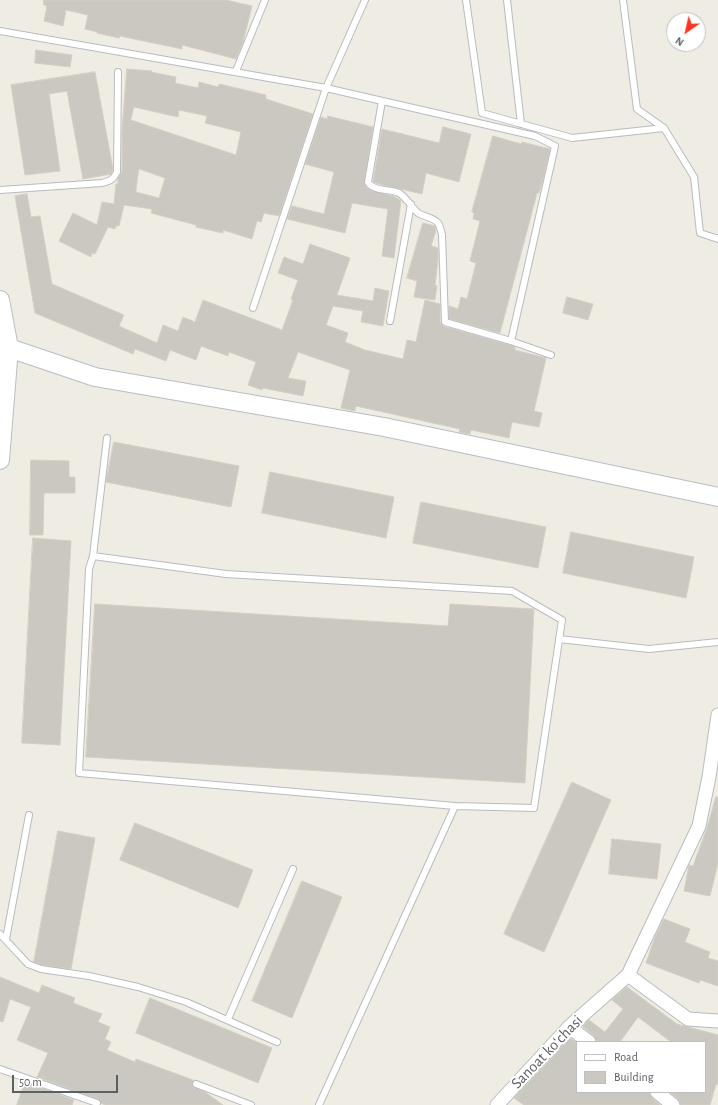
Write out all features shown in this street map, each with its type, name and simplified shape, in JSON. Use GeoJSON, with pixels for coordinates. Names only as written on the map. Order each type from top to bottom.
{"type":"FeatureCollection","features":[{"type":"Feature","properties":{"kind":"street"},"geometry":{"type":"LineString","coordinates":[[0,300],[9,348],[0,460]]}},
{"type":"Feature","properties":{"kind":"street"},"geometry":{"type":"LineString","coordinates":[[9,348],[95,377],[384,427],[718,497]]}},
{"type":"Feature","properties":{"kind":"street"},"geometry":{"type":"LineString","coordinates":[[718,715],[711,778],[699,826],[628,975],[688,1019],[718,1021]]}},
{"type":"Feature","properties":{"kind":"street","name":"Sanoat koʻchasi"},"geometry":{"type":"LineString","coordinates":[[497,1105],[569,1027],[628,975]]}},
{"type":"Feature","properties":{"kind":"street"},"geometry":{"type":"LineString","coordinates":[[569,1027],[588,1041]]}},
{"type":"Feature","properties":{"kind":"street"},"geometry":{"type":"LineString","coordinates":[[658,1093],[673,1105]]}},
{"type":"Feature","properties":{"kind":"lane"},"geometry":{"type":"LineString","coordinates":[[236,71],[265,0]]}},
{"type":"Feature","properties":{"kind":"lane"},"geometry":{"type":"LineString","coordinates":[[253,308],[326,88],[366,0]]}},
{"type":"Feature","properties":{"kind":"lane"},"geometry":{"type":"LineString","coordinates":[[466,0],[482,113],[572,138],[664,128]]}},
{"type":"Feature","properties":{"kind":"lane"},"geometry":{"type":"LineString","coordinates":[[506,0],[520,124]]}},
{"type":"Feature","properties":{"kind":"lane"},"geometry":{"type":"LineString","coordinates":[[623,0],[637,108],[664,128],[694,177],[700,233],[718,239]]}},
{"type":"Feature","properties":{"kind":"lane"},"geometry":{"type":"LineString","coordinates":[[0,31],[236,71],[326,88],[535,136],[556,146],[511,342]]}},
{"type":"Feature","properties":{"kind":"lane"},"geometry":{"type":"LineString","coordinates":[[0,190],[102,183],[111,180],[117,172],[118,72]]}},
{"type":"Feature","properties":{"kind":"lane"},"geometry":{"type":"LineString","coordinates":[[382,101],[368,182],[370,186],[397,192],[405,197],[419,213],[438,223],[442,235],[445,322],[552,355]]}},
{"type":"Feature","properties":{"kind":"lane"},"geometry":{"type":"LineString","coordinates":[[390,321],[411,204]]}},
{"type":"Feature","properties":{"kind":"lane"},"geometry":{"type":"LineString","coordinates":[[93,556],[226,574],[512,591],[562,620],[534,808],[455,806],[79,773],[89,569],[93,556],[107,438]]}},
{"type":"Feature","properties":{"kind":"lane"},"geometry":{"type":"LineString","coordinates":[[559,639],[649,649],[718,642]]}},
{"type":"Feature","properties":{"kind":"lane"},"geometry":{"type":"LineString","coordinates":[[319,1105],[455,806]]}},
{"type":"Feature","properties":{"kind":"lane"},"geometry":{"type":"LineString","coordinates":[[6,940],[29,815]]}},
{"type":"Feature","properties":{"kind":"lane"},"geometry":{"type":"LineString","coordinates":[[228,1019],[293,869]]}},
{"type":"Feature","properties":{"kind":"lane"},"geometry":{"type":"LineString","coordinates":[[0,934],[28,964],[41,969],[88,976],[138,987],[186,1002],[228,1019],[277,1042]]}},
{"type":"Feature","properties":{"kind":"lane"},"geometry":{"type":"LineString","coordinates":[[0,1069],[97,1103]]}},
{"type":"Feature","properties":{"kind":"lane"},"geometry":{"type":"LineString","coordinates":[[196,1084],[251,1105]]}},
{"type":"Feature","properties":{"kind":"building"},"geometry":{"type":"Polygon","coordinates":[[[44,0],[226,0],[252,6],[243,42],[236,59],[182,45],[182,49],[120,36],[119,38],[97,33],[85,29],[88,15],[66,10],[63,26],[44,21],[47,6],[44,5],[44,0]]]}},
{"type":"Feature","properties":{"kind":"building"},"geometry":{"type":"Polygon","coordinates":[[[36,50],[72,55],[70,67],[35,63],[36,50]]]}},
{"type":"Feature","properties":{"kind":"building"},"geometry":{"type":"Polygon","coordinates":[[[127,69],[152,71],[151,72],[176,77],[175,83],[198,88],[199,82],[218,87],[219,84],[266,95],[266,99],[313,114],[279,216],[264,213],[261,222],[257,221],[252,239],[223,230],[223,233],[196,227],[196,225],[151,213],[152,209],[124,205],[119,226],[116,226],[115,229],[108,227],[95,254],[92,253],[91,257],[59,241],[73,213],[97,225],[102,202],[114,204],[116,184],[118,184],[118,178],[122,172],[122,132],[127,69]],[[134,107],[131,120],[236,155],[241,132],[205,123],[207,116],[179,110],[178,117],[134,107]],[[139,169],[136,192],[159,198],[165,178],[139,169]]]}},
{"type":"Feature","properties":{"kind":"building"},"geometry":{"type":"Polygon","coordinates":[[[95,72],[113,169],[111,174],[83,179],[67,91],[49,94],[60,171],[25,175],[11,85],[95,72]]]}},
{"type":"Feature","properties":{"kind":"building"},"geometry":{"type":"Polygon","coordinates":[[[328,116],[373,127],[364,183],[367,188],[372,191],[394,196],[401,201],[394,258],[382,256],[388,209],[352,203],[345,233],[287,219],[292,206],[324,214],[334,172],[305,164],[321,117],[327,119],[328,116]]]}},
{"type":"Feature","properties":{"kind":"building"},"geometry":{"type":"Polygon","coordinates":[[[443,127],[471,134],[459,182],[426,173],[422,194],[373,182],[382,129],[439,143],[443,127]]]}},
{"type":"Feature","properties":{"kind":"building"},"geometry":{"type":"Polygon","coordinates":[[[493,136],[521,144],[522,142],[550,149],[500,333],[449,319],[449,306],[458,309],[461,297],[467,299],[476,263],[470,261],[480,221],[473,219],[474,213],[472,212],[493,136]]]}},
{"type":"Feature","properties":{"kind":"building"},"geometry":{"type":"Polygon","coordinates":[[[27,194],[31,217],[40,216],[52,284],[124,315],[119,326],[157,343],[163,325],[178,331],[183,317],[195,322],[203,300],[282,330],[293,300],[291,299],[298,280],[278,273],[284,257],[303,264],[310,244],[350,258],[337,295],[373,301],[375,288],[389,291],[383,326],[361,322],[363,311],[333,306],[326,325],[348,333],[345,342],[365,350],[403,359],[407,340],[416,342],[425,300],[440,304],[440,322],[443,326],[510,345],[515,347],[515,350],[546,358],[534,411],[542,413],[539,427],[512,422],[509,438],[471,430],[470,434],[459,432],[460,429],[356,406],[355,411],[341,408],[350,370],[298,352],[288,378],[306,381],[303,396],[263,388],[262,390],[248,385],[256,362],[229,352],[228,356],[201,346],[196,360],[170,350],[166,361],[135,349],[133,354],[35,313],[15,196],[27,194]]]}},
{"type":"Feature","properties":{"kind":"building"},"geometry":{"type":"Polygon","coordinates":[[[423,223],[435,226],[436,230],[431,246],[438,248],[435,300],[414,297],[417,281],[407,278],[423,223]]]}},
{"type":"Feature","properties":{"kind":"building"},"geometry":{"type":"Polygon","coordinates":[[[567,297],[593,304],[588,320],[563,313],[567,297]]]}},
{"type":"Feature","properties":{"kind":"building"},"geometry":{"type":"Polygon","coordinates":[[[114,442],[239,466],[231,507],[106,482],[114,442]]]}},
{"type":"Feature","properties":{"kind":"building"},"geometry":{"type":"Polygon","coordinates":[[[31,460],[69,461],[69,477],[75,477],[75,493],[44,493],[43,535],[30,535],[31,460]]]}},
{"type":"Feature","properties":{"kind":"building"},"geometry":{"type":"Polygon","coordinates":[[[270,472],[394,497],[386,538],[262,513],[270,472]]]}},
{"type":"Feature","properties":{"kind":"building"},"geometry":{"type":"Polygon","coordinates":[[[421,502],[546,527],[538,568],[413,543],[421,502]]]}},
{"type":"Feature","properties":{"kind":"building"},"geometry":{"type":"Polygon","coordinates":[[[571,532],[694,557],[686,598],[563,573],[571,532]]]}},
{"type":"Feature","properties":{"kind":"building"},"geometry":{"type":"Polygon","coordinates":[[[33,538],[71,541],[60,745],[22,743],[33,538]]]}},
{"type":"Feature","properties":{"kind":"building"},"geometry":{"type":"Polygon","coordinates":[[[95,604],[448,626],[450,604],[534,609],[525,783],[86,757],[95,604]]]}},
{"type":"Feature","properties":{"kind":"building"},"geometry":{"type":"Polygon","coordinates":[[[572,782],[611,800],[544,952],[504,934],[572,782]]]}},
{"type":"Feature","properties":{"kind":"building"},"geometry":{"type":"Polygon","coordinates":[[[716,797],[718,797],[718,863],[710,896],[684,891],[689,865],[693,866],[707,828],[716,797]]]}},
{"type":"Feature","properties":{"kind":"building"},"geometry":{"type":"Polygon","coordinates":[[[135,823],[253,870],[238,908],[120,860],[135,823]]]}},
{"type":"Feature","properties":{"kind":"building"},"geometry":{"type":"Polygon","coordinates":[[[58,831],[95,838],[71,969],[42,965],[34,962],[58,831]]]}},
{"type":"Feature","properties":{"kind":"building"},"geometry":{"type":"Polygon","coordinates":[[[612,839],[661,844],[657,879],[609,874],[612,839]]]}},
{"type":"Feature","properties":{"kind":"building"},"geometry":{"type":"Polygon","coordinates":[[[302,881],[342,897],[292,1018],[252,1001],[302,881]]]}},
{"type":"Feature","properties":{"kind":"building"},"geometry":{"type":"Polygon","coordinates":[[[664,919],[690,929],[685,942],[710,952],[708,958],[718,961],[718,986],[700,980],[699,983],[646,963],[655,937],[664,919]]]}},
{"type":"Feature","properties":{"kind":"building"},"geometry":{"type":"Polygon","coordinates":[[[0,977],[39,993],[42,985],[75,998],[73,1003],[102,1014],[98,1022],[110,1027],[105,1039],[111,1042],[107,1050],[135,1062],[136,1059],[193,1080],[193,1087],[205,1092],[223,1105],[105,1105],[98,1099],[37,1077],[48,1053],[17,1040],[31,1007],[10,999],[3,1022],[0,1021],[0,977]]]}},
{"type":"Feature","properties":{"kind":"building"},"geometry":{"type":"Polygon","coordinates":[[[627,987],[677,1024],[718,1035],[718,1085],[716,1084],[710,1105],[681,1105],[678,1099],[671,1093],[706,1093],[706,1041],[670,1041],[638,1017],[621,1041],[596,1041],[594,1036],[582,1026],[589,1020],[605,1032],[623,1009],[612,1000],[627,987]]]}},
{"type":"Feature","properties":{"kind":"building"},"geometry":{"type":"Polygon","coordinates":[[[150,998],[272,1048],[258,1083],[136,1033],[150,998]]]}},
{"type":"Feature","properties":{"kind":"building"},"geometry":{"type":"Polygon","coordinates":[[[570,1038],[576,1042],[576,1093],[650,1093],[652,1098],[660,1105],[524,1105],[514,1098],[570,1038]]]}},
{"type":"Feature","properties":{"kind":"building"},"geometry":{"type":"Polygon","coordinates":[[[25,1082],[74,1100],[72,1105],[17,1105],[25,1082]]]}}]}
